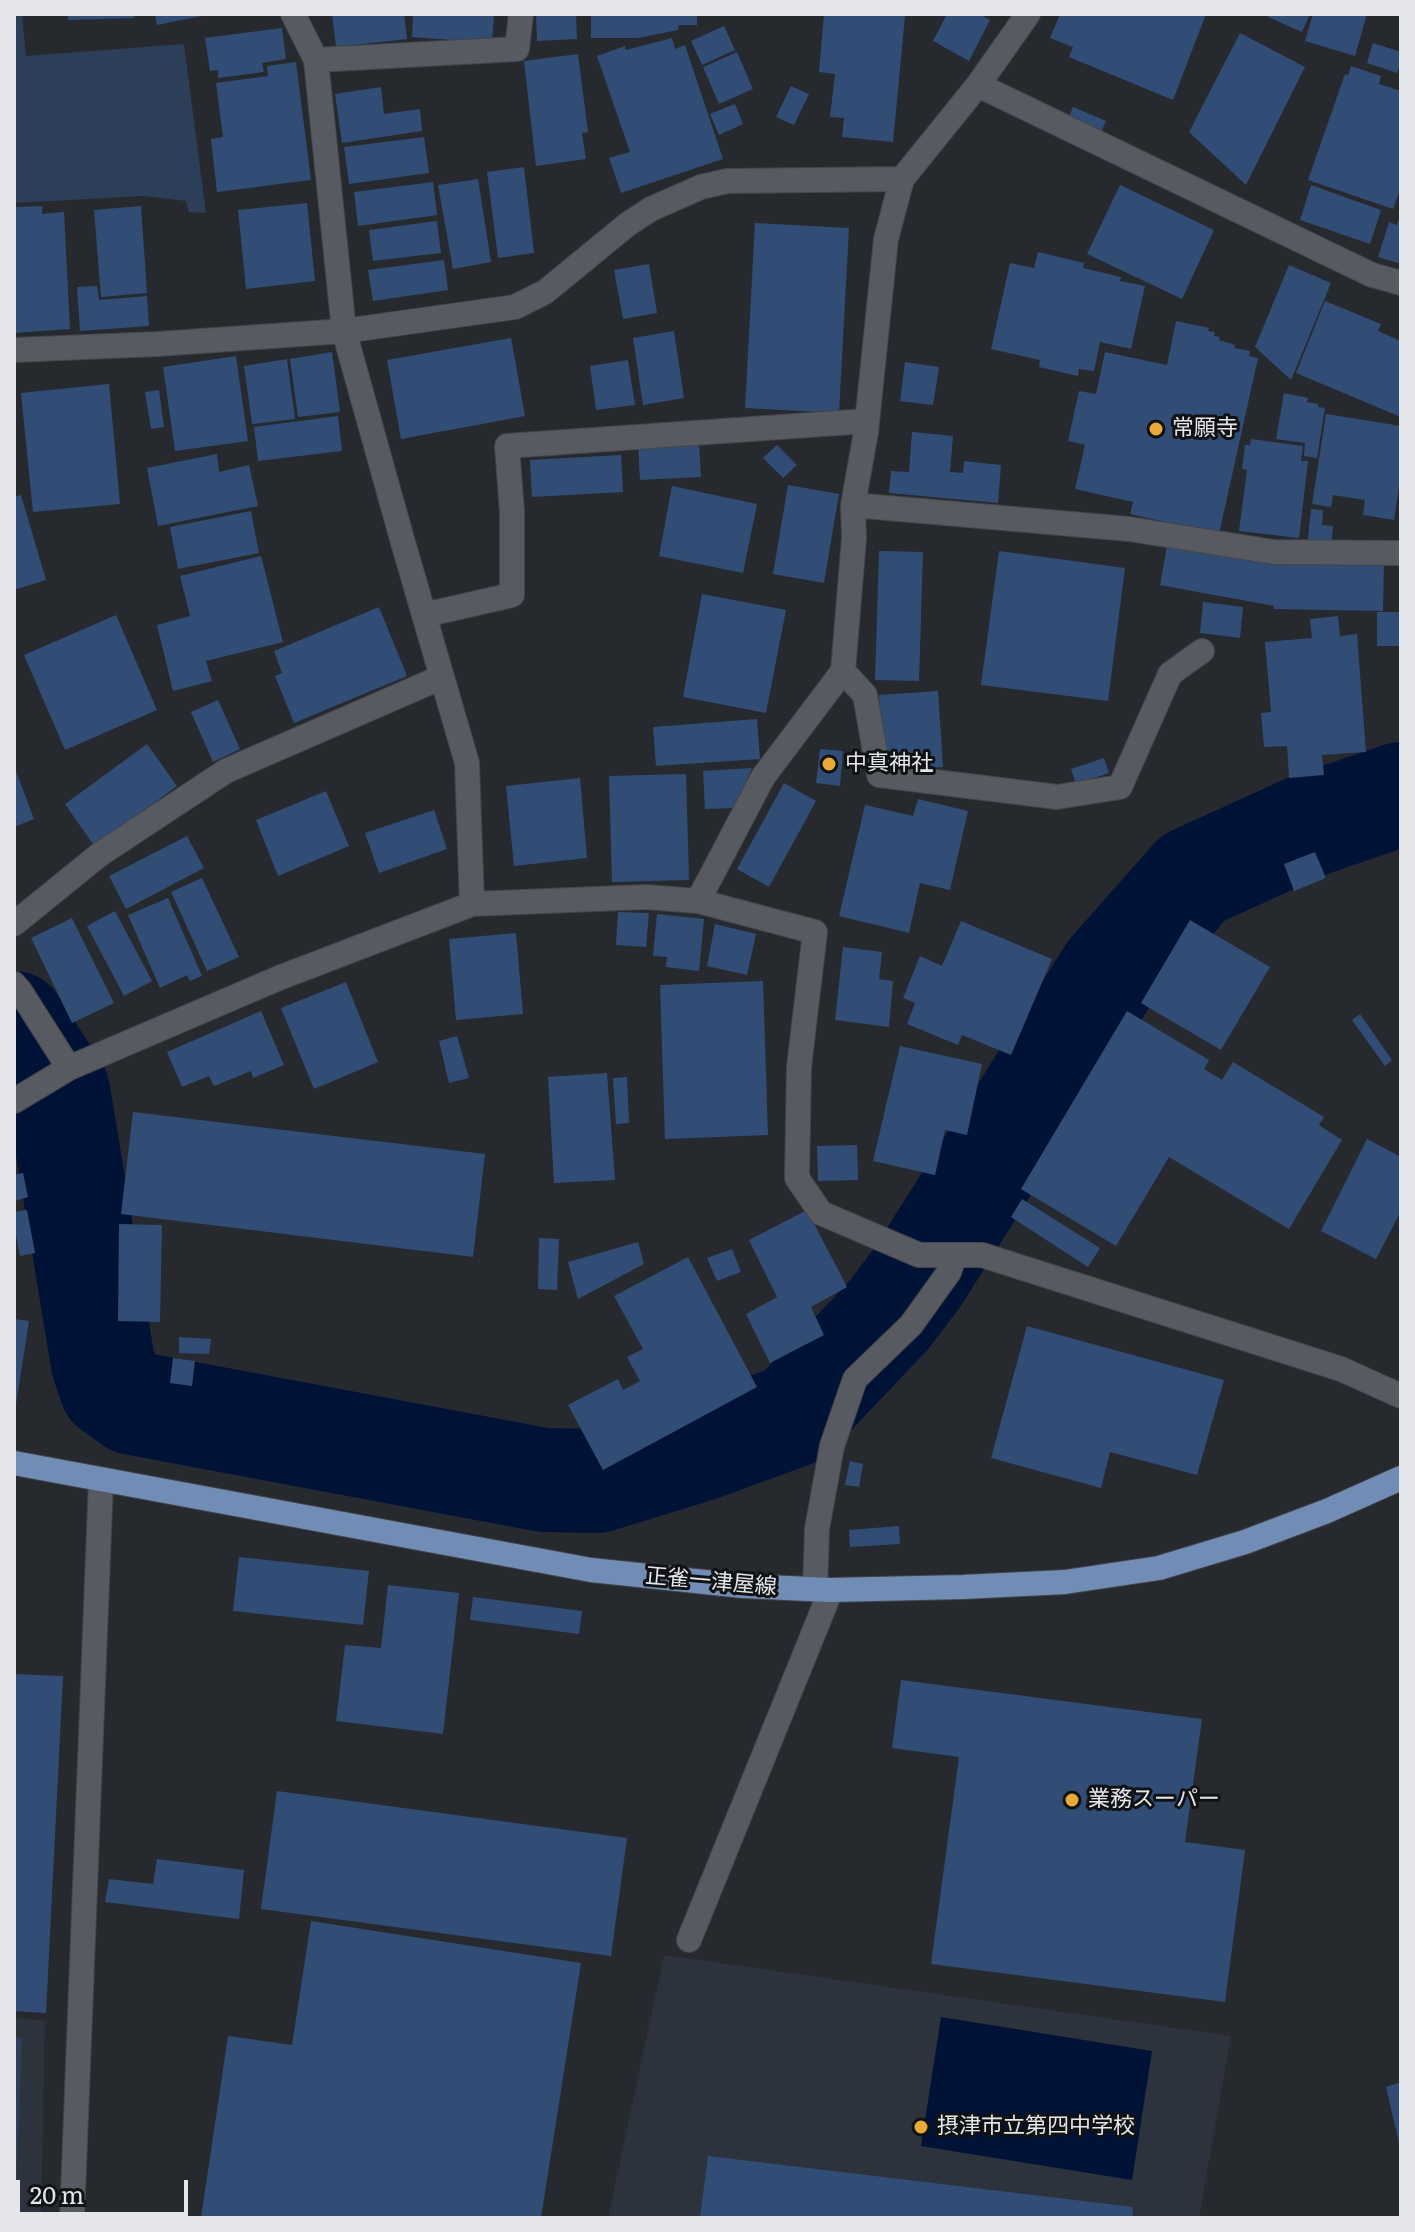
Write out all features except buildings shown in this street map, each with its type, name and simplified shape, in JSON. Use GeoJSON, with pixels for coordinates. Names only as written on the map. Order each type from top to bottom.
{"type":"FeatureCollection","features":[{"type":"Feature","properties":{"kind":"main road","name":"正雀一津屋線"},"geometry":{"type":"LineString","coordinates":[[14,1463],[591,1570],[743,1586],[823,1590],[1065,1582],[1159,1568],[1245,1542],[1327,1511],[1401,1478]]}},
{"type":"Feature","properties":{"kind":"street"},"geometry":{"type":"LineString","coordinates":[[293,14],[316,60],[344,331],[467,763],[472,904]]}},
{"type":"Feature","properties":{"kind":"street"},"geometry":{"type":"LineString","coordinates":[[316,60],[517,49],[521,14]]}},
{"type":"Feature","properties":{"kind":"street"},"geometry":{"type":"LineString","coordinates":[[698,901],[763,777],[843,671],[854,538],[853,505],[867,421],[886,239],[902,179],[978,85],[1028,14]]}},
{"type":"Feature","properties":{"kind":"street"},"geometry":{"type":"LineString","coordinates":[[978,85],[1372,275],[1401,283]]}},
{"type":"Feature","properties":{"kind":"street"},"geometry":{"type":"LineString","coordinates":[[14,350],[344,331],[515,307],[545,292],[651,209],[701,187],[727,181],[902,179]]}},
{"type":"Feature","properties":{"kind":"street"},"geometry":{"type":"LineString","coordinates":[[424,615],[512,595],[512,512],[507,446],[867,421]]}},
{"type":"Feature","properties":{"kind":"street"},"geometry":{"type":"LineString","coordinates":[[853,505],[1129,529],[1274,552],[1401,553]]}},
{"type":"Feature","properties":{"kind":"street"},"geometry":{"type":"LineString","coordinates":[[843,671],[865,695],[879,775],[1057,797],[1120,787],[1170,674],[1202,651]]}},
{"type":"Feature","properties":{"kind":"street"},"geometry":{"type":"LineString","coordinates":[[14,924],[99,855],[226,771],[442,677]]}},
{"type":"Feature","properties":{"kind":"street"},"geometry":{"type":"LineString","coordinates":[[14,1101],[56,1076],[279,978],[472,904],[645,897],[698,901],[815,932],[799,1067],[797,1178],[821,1213],[919,1255],[982,1255],[1341,1369],[1401,1396]]}},
{"type":"Feature","properties":{"kind":"street"},"geometry":{"type":"LineString","coordinates":[[14,984],[20,991],[56,1076]]}},
{"type":"Feature","properties":{"kind":"street"},"geometry":{"type":"LineString","coordinates":[[689,1940],[823,1590],[817,1529],[832,1446],[855,1379],[911,1325],[949,1272],[952,1255]]}},
{"type":"Feature","properties":{"kind":"street"},"geometry":{"type":"LineString","coordinates":[[72,2218],[101,1480]]}},
{"type":"Feature","properties":{"kind":"shaded area"},"geometry":{"type":"Polygon","coordinates":[[[14,14],[22,14],[26,56],[184,44],[206,213],[189,212],[186,201],[144,196],[14,203],[14,14]]]}},
{"type":"Feature","properties":{"kind":"shaded area","name":"摂津市立第四中学校"},"geometry":{"type":"Polygon","coordinates":[[[664,1955],[1231,2036],[1199,2218],[608,2218],[664,1955]]]}},
{"type":"Feature","properties":{"kind":"shaded area"},"geometry":{"type":"Polygon","coordinates":[[[941,2017],[1152,2051],[1132,2180],[921,2146],[941,2017]]]}},
{"type":"Feature","properties":{"kind":"shaded area"},"geometry":{"type":"Polygon","coordinates":[[[14,2018],[45,2020],[41,2218],[14,2218],[14,2018]]]}},
{"type":"Feature","properties":{"kind":"shaded area"},"geometry":{"type":"Polygon","coordinates":[[[14,2038],[22,2038],[15,2218],[14,2218],[14,2038]]]}},
{"type":"Feature","properties":{"kind":"waterway"},"geometry":{"type":"LineString","coordinates":[[14,1023],[58,1091],[103,1363],[111,1387],[133,1403],[544,1480],[597,1481],[704,1448],[794,1415],[888,1316],[917,1278],[1110,972],[1193,878],[1307,826],[1401,794]]}},
{"type":"Feature","properties":{"kind":"place","name":"常願寺"},"geometry":{"type":"Point","coordinates":[1156,429]}},
{"type":"Feature","properties":{"kind":"place","name":"中真神社"},"geometry":{"type":"Point","coordinates":[829,764]}},
{"type":"Feature","properties":{"kind":"place","name":"業務スーパー"},"geometry":{"type":"Point","coordinates":[1072,1800]}},
{"type":"Feature","properties":{"kind":"place","name":"摂津市立第四中学校"},"geometry":{"type":"Point","coordinates":[921,2127]}}]}
